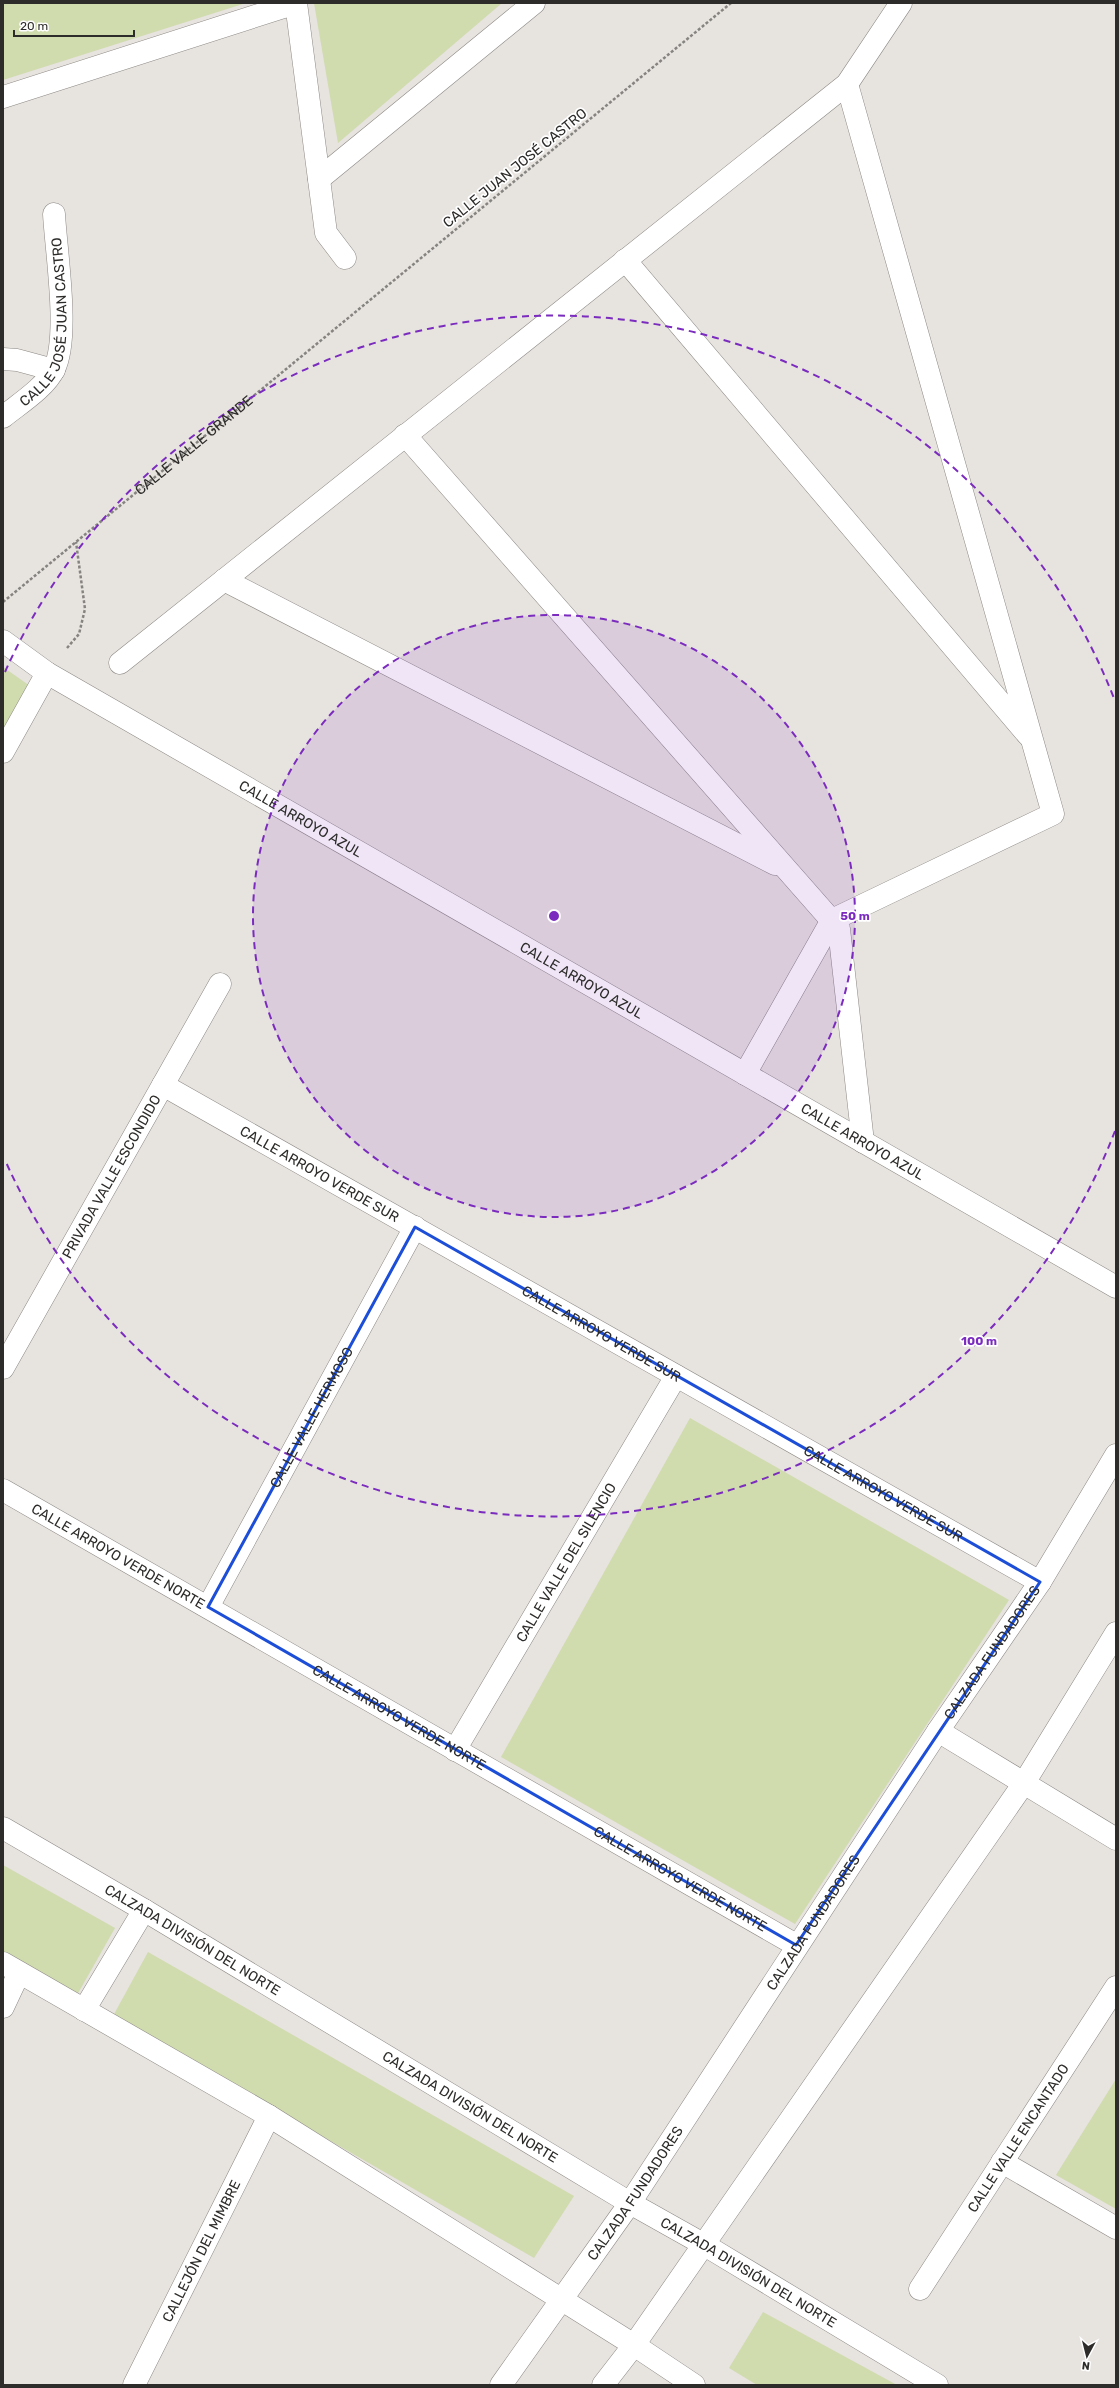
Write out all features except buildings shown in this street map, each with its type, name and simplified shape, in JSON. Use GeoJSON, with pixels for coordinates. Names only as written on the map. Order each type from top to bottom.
{"type":"FeatureCollection","features":[{"type":"Feature","properties":{"kind":"street"},"geometry":{"type":"LineString","coordinates":[[3,97],[296,3],[326,232],[345,258]]}},
{"type":"Feature","properties":{"kind":"street"},"geometry":{"type":"LineString","coordinates":[[319,179],[534,3]]}},
{"type":"Feature","properties":{"kind":"street"},"geometry":{"type":"LineString","coordinates":[[120,663],[847,84],[901,3]]}},
{"type":"Feature","properties":{"kind":"street"},"geometry":{"type":"LineString","coordinates":[[745,1074],[832,920],[1053,814],[847,84]]}},
{"type":"Feature","properties":{"kind":"street","name":"CALLE JOSÉ JUAN CASTRO"},"geometry":{"type":"LineString","coordinates":[[3,417],[34,392],[54,370],[63,341],[54,214]]}},
{"type":"Feature","properties":{"kind":"street"},"geometry":{"type":"LineString","coordinates":[[625,260],[1032,741]]}},
{"type":"Feature","properties":{"kind":"street"},"geometry":{"type":"LineString","coordinates":[[3,359],[16,360],[54,370]]}},
{"type":"Feature","properties":{"kind":"street"},"geometry":{"type":"LineString","coordinates":[[405,435],[839,929],[863,1142]]}},
{"type":"Feature","properties":{"kind":"street"},"geometry":{"type":"LineString","coordinates":[[224,580],[787,870]]}},
{"type":"Feature","properties":{"kind":"street"},"geometry":{"type":"LineString","coordinates":[[3,641],[48,673],[3,752]]}},
{"type":"Feature","properties":{"kind":"street","name":"CALLE ARROYO AZUL"},"geometry":{"type":"LineString","coordinates":[[48,673],[1116,1287]]}},
{"type":"Feature","properties":{"kind":"street","name":"PRIVADA VALLE ESCONDIDO"},"geometry":{"type":"LineString","coordinates":[[3,1368],[220,984]]}},
{"type":"Feature","properties":{"kind":"street","name":"CALLE ARROYO VERDE SUR"},"geometry":{"type":"LineString","coordinates":[[163,1085],[1040,1582]]}},
{"type":"Feature","properties":{"kind":"street","name":"CALLE VALLE HERMOSO"},"geometry":{"type":"LineString","coordinates":[[208,1608],[415,1227]]}},
{"type":"Feature","properties":{"kind":"street","name":"CALLE VALLE DEL SILENCIO"},"geometry":{"type":"LineString","coordinates":[[455,1750],[676,1376]]}},
{"type":"Feature","properties":{"kind":"street","name":"CALZADA FUNDADORES"},"geometry":{"type":"LineString","coordinates":[[501,2385],[630,2203],[796,1945],[938,1731],[1040,1582],[1116,1455]]}},
{"type":"Feature","properties":{"kind":"street","name":"CALLE ARROYO VERDE NORTE"},"geometry":{"type":"LineString","coordinates":[[3,1490],[796,1945]]}},
{"type":"Feature","properties":{"kind":"street"},"geometry":{"type":"LineString","coordinates":[[603,2385],[634,2345],[1024,1783],[1116,1633]]}},
{"type":"Feature","properties":{"kind":"street"},"geometry":{"type":"LineString","coordinates":[[938,1731],[1116,1839]]}},
{"type":"Feature","properties":{"kind":"street","name":"CALZADA DIVISIÓN DEL NORTE"},"geometry":{"type":"LineString","coordinates":[[3,1828],[144,1910],[630,2203],[703,2244],[937,2385]]}},
{"type":"Feature","properties":{"kind":"street"},"geometry":{"type":"LineString","coordinates":[[84,2010],[144,1910]]}},
{"type":"Feature","properties":{"kind":"street"},"geometry":{"type":"LineString","coordinates":[[3,2007],[11,1968],[269,2116],[634,2345],[694,2385]]}},
{"type":"Feature","properties":{"kind":"street","name":"CALLE VALLE ENCANTADO"},"geometry":{"type":"LineString","coordinates":[[920,2289],[1116,1987]]}},
{"type":"Feature","properties":{"kind":"street","name":"CALLEJÓN DEL MIMBRE"},"geometry":{"type":"LineString","coordinates":[[134,2385],[269,2116]]}},
{"type":"Feature","properties":{"kind":"street"},"geometry":{"type":"LineString","coordinates":[[1002,2162],[1116,2228]]}},
{"type":"Feature","properties":{"kind":"path","name":"CALLE JUAN JOSÉ CASTRO"},"geometry":{"type":"LineString","coordinates":[[311,349],[731,3]]}},
{"type":"Feature","properties":{"kind":"path","name":"CALLE VALLE GRANDE"},"geometry":{"type":"LineString","coordinates":[[3,602],[311,349]]}},
{"type":"Feature","properties":{"kind":"path"},"geometry":{"type":"LineString","coordinates":[[48,673],[79,634],[85,609],[76,542]]}},
{"type":"Feature","properties":{"kind":"highlighted area"},"geometry":{"type":"Polygon","coordinates":[[[415,1227],[1040,1582],[796,1945],[208,1607],[415,1227]]]}},
{"type":"Feature","properties":{"kind":"green space"},"geometry":{"type":"Polygon","coordinates":[[[3,3],[246,3],[3,80],[3,3]]]}},
{"type":"Feature","properties":{"kind":"green space"},"geometry":{"type":"Polygon","coordinates":[[[314,3],[502,3],[338,143],[314,3]]]}},
{"type":"Feature","properties":{"kind":"green space"},"geometry":{"type":"Polygon","coordinates":[[[3,667],[30,686],[3,732],[3,667]]]}},
{"type":"Feature","properties":{"kind":"green space"},"geometry":{"type":"Polygon","coordinates":[[[690,1418],[1009,1600],[795,1924],[501,1757],[690,1418]]]}},
{"type":"Feature","properties":{"kind":"green space"},"geometry":{"type":"Polygon","coordinates":[[[3,1865],[115,1928],[77,1995],[3,1952],[3,1865]]]}},
{"type":"Feature","properties":{"kind":"green space"},"geometry":{"type":"Polygon","coordinates":[[[148,1952],[574,2196],[534,2258],[113,2016],[148,1952]]]}},
{"type":"Feature","properties":{"kind":"green space"},"geometry":{"type":"Polygon","coordinates":[[[1116,2079],[1116,2209],[1056,2175],[1116,2079]]]}},
{"type":"Feature","properties":{"kind":"green space"},"geometry":{"type":"Polygon","coordinates":[[[763,2312],[897,2385],[757,2385],[729,2368],[763,2312]]]}}]}
